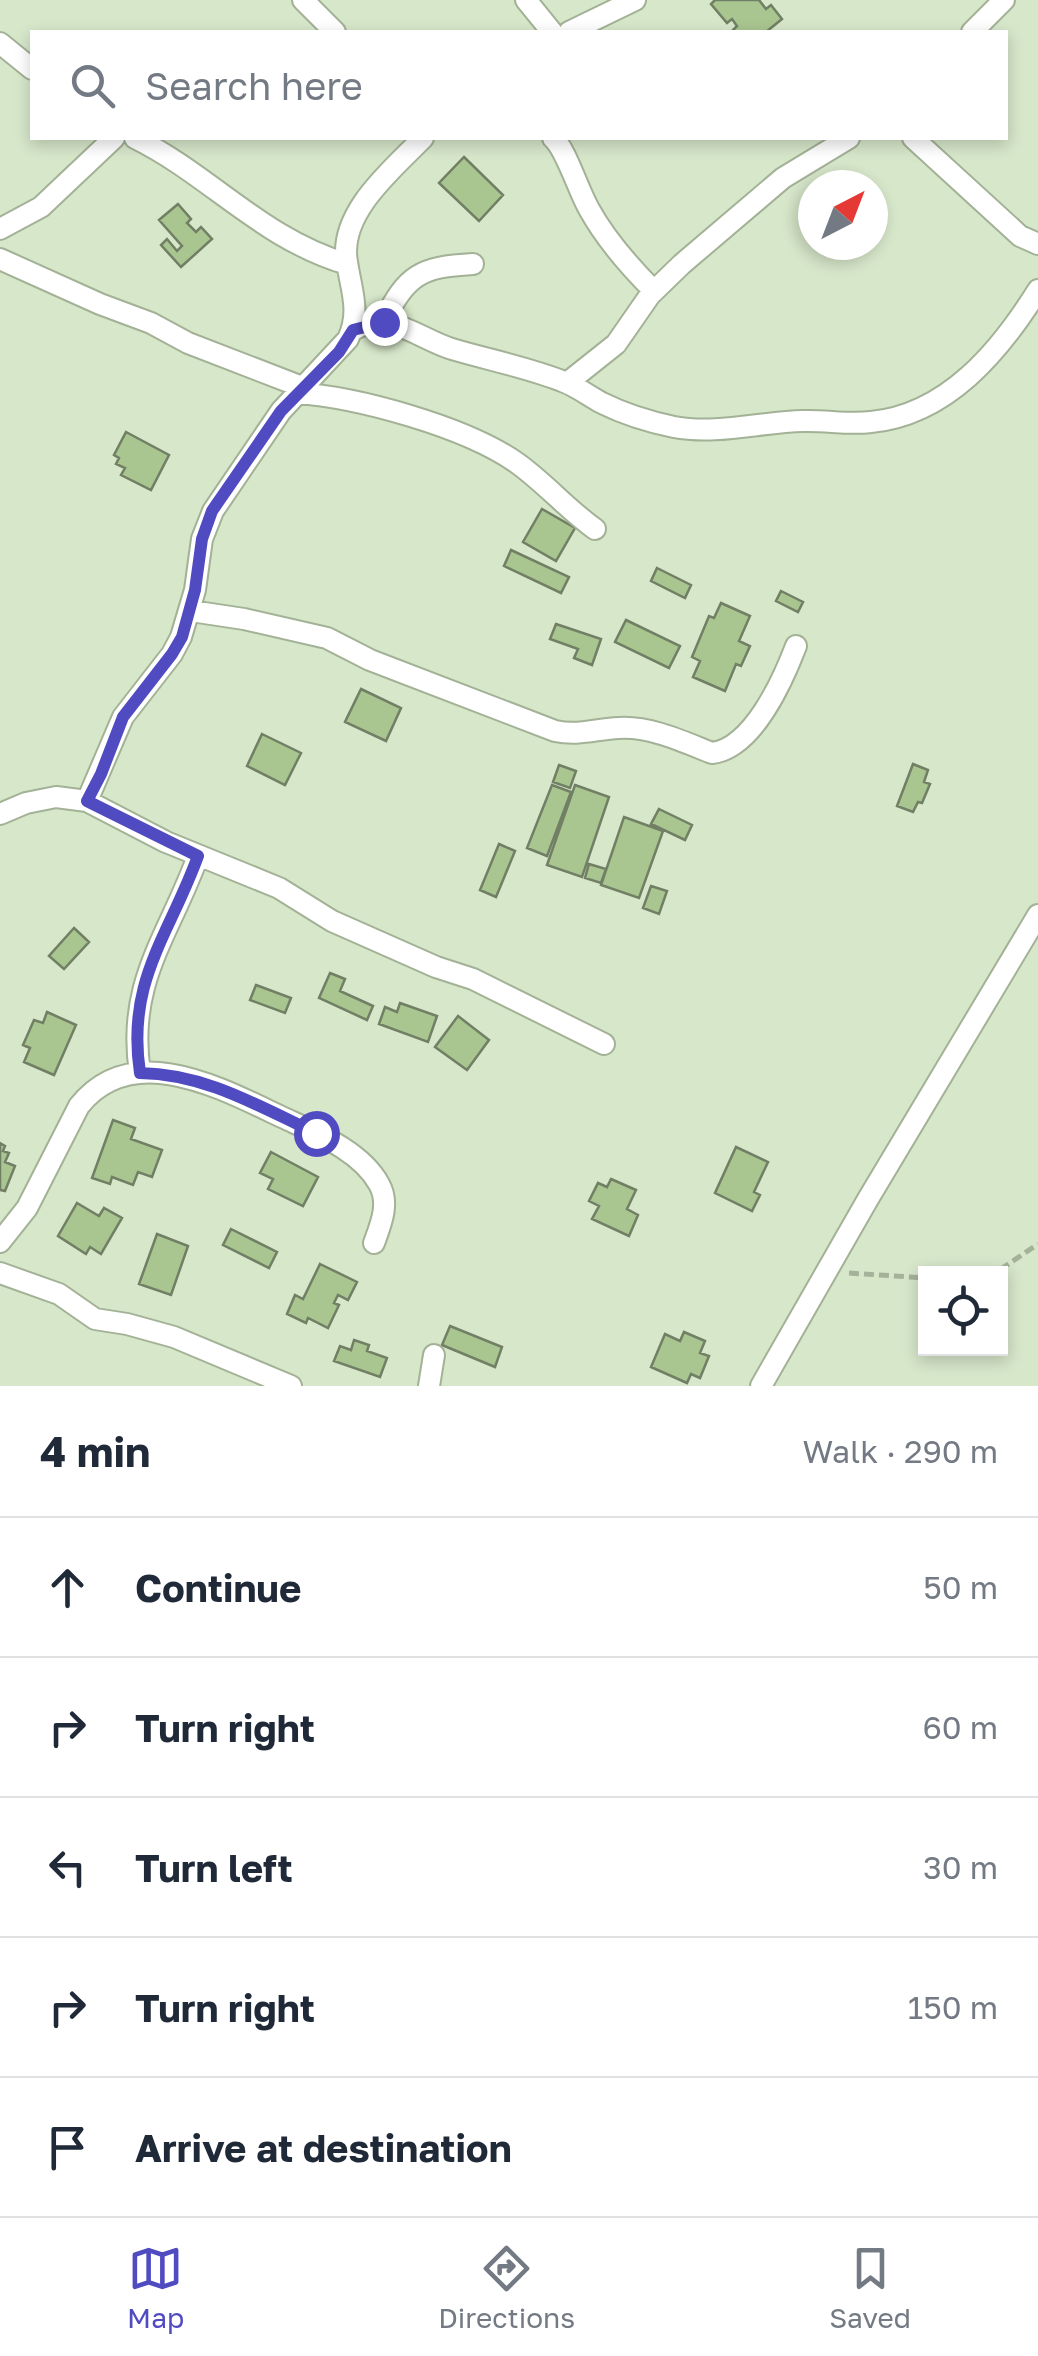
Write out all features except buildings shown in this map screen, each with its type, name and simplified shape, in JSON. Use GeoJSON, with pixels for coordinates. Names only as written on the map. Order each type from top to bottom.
{"type":"FeatureCollection","features":[{"type":"Feature","properties":{"kind":"street"},"geometry":{"type":"LineString","coordinates":[[303,0],[333,30]]}},
{"type":"Feature","properties":{"kind":"street"},"geometry":{"type":"LineString","coordinates":[[526,0],[550,30]]}},
{"type":"Feature","properties":{"kind":"street"},"geometry":{"type":"LineString","coordinates":[[573,30],[634,0]]}},
{"type":"Feature","properties":{"kind":"street"},"geometry":{"type":"LineString","coordinates":[[974,30],[1004,0]]}},
{"type":"Feature","properties":{"kind":"street"},"geometry":{"type":"LineString","coordinates":[[0,43],[30,67]]}},
{"type":"Feature","properties":{"kind":"street"},"geometry":{"type":"LineString","coordinates":[[0,229],[42,207],[112,140]]}},
{"type":"Feature","properties":{"kind":"street"},"geometry":{"type":"LineString","coordinates":[[139,140],[159,149],[210,189],[300,248],[347,264]]}},
{"type":"Feature","properties":{"kind":"street"},"geometry":{"type":"LineString","coordinates":[[87,801],[123,717],[172,654],[190,611],[202,539],[212,511],[299,390],[339,352],[353,330],[355,290],[347,264],[348,236],[358,212],[421,140]]}},
{"type":"Feature","properties":{"kind":"street"},"geometry":{"type":"LineString","coordinates":[[556,140],[607,239],[654,291]]}},
{"type":"Feature","properties":{"kind":"street"},"geometry":{"type":"LineString","coordinates":[[567,383],[616,344],[654,291],[773,186],[846,140]]}},
{"type":"Feature","properties":{"kind":"street"},"geometry":{"type":"LineString","coordinates":[[915,140],[1020,236],[1038,244]]}},
{"type":"Feature","properties":{"kind":"street"},"geometry":{"type":"LineString","coordinates":[[0,258],[299,390],[359,402],[458,434],[511,459],[595,529]]}},
{"type":"Feature","properties":{"kind":"street"},"geometry":{"type":"LineString","coordinates":[[384,322],[397,295],[417,274],[441,266],[473,264]]}},
{"type":"Feature","properties":{"kind":"street"},"geometry":{"type":"LineString","coordinates":[[353,330],[384,322],[410,329],[451,348],[530,369],[618,410],[672,427],[728,430],[775,422],[851,423],[889,420],[928,407],[955,389],[992,350],[1038,290]]}},
{"type":"Feature","properties":{"kind":"street"},"geometry":{"type":"LineString","coordinates":[[190,611],[327,638],[370,660],[555,731],[575,735],[621,728],[644,730],[712,753],[735,744],[770,702],[796,646]]}},
{"type":"Feature","properties":{"kind":"street"},"geometry":{"type":"LineString","coordinates":[[0,814],[56,797],[87,801],[198,856],[279,888],[332,921],[436,967],[474,979],[604,1044]]}},
{"type":"Feature","properties":{"kind":"street"},"geometry":{"type":"LineString","coordinates":[[140,1073],[137,1028],[148,966],[180,905],[198,856]]}},
{"type":"Feature","properties":{"kind":"street"},"geometry":{"type":"LineString","coordinates":[[760,1386],[1038,916]]}},
{"type":"Feature","properties":{"kind":"street"},"geometry":{"type":"LineString","coordinates":[[0,1242],[27,1208],[90,1091],[99,1084],[140,1073],[173,1073],[223,1088],[343,1148],[381,1186],[386,1204],[374,1243]]}},
{"type":"Feature","properties":{"kind":"street"},"geometry":{"type":"LineString","coordinates":[[0,1273],[60,1294],[95,1319],[174,1337],[290,1386]]}},
{"type":"Feature","properties":{"kind":"street"},"geometry":{"type":"LineString","coordinates":[[429,1386],[434,1355]]}},
{"type":"Feature","properties":{"kind":"path"},"geometry":{"type":"LineString","coordinates":[[1007,1266],[1038,1244]]}},
{"type":"Feature","properties":{"kind":"path"},"geometry":{"type":"LineString","coordinates":[[828,1271],[918,1277]]}},
{"type":"Feature","properties":{"kind":"route"},"geometry":{"type":"LineString","coordinates":[[316,1133],[223,1088],[173,1073],[140,1073],[136,1044],[138,1012],[148,966],[180,905],[198,856],[87,801],[123,717],[182,637],[195,590],[202,539],[212,511],[281,411],[339,352],[353,330],[384,322]]}}]}
